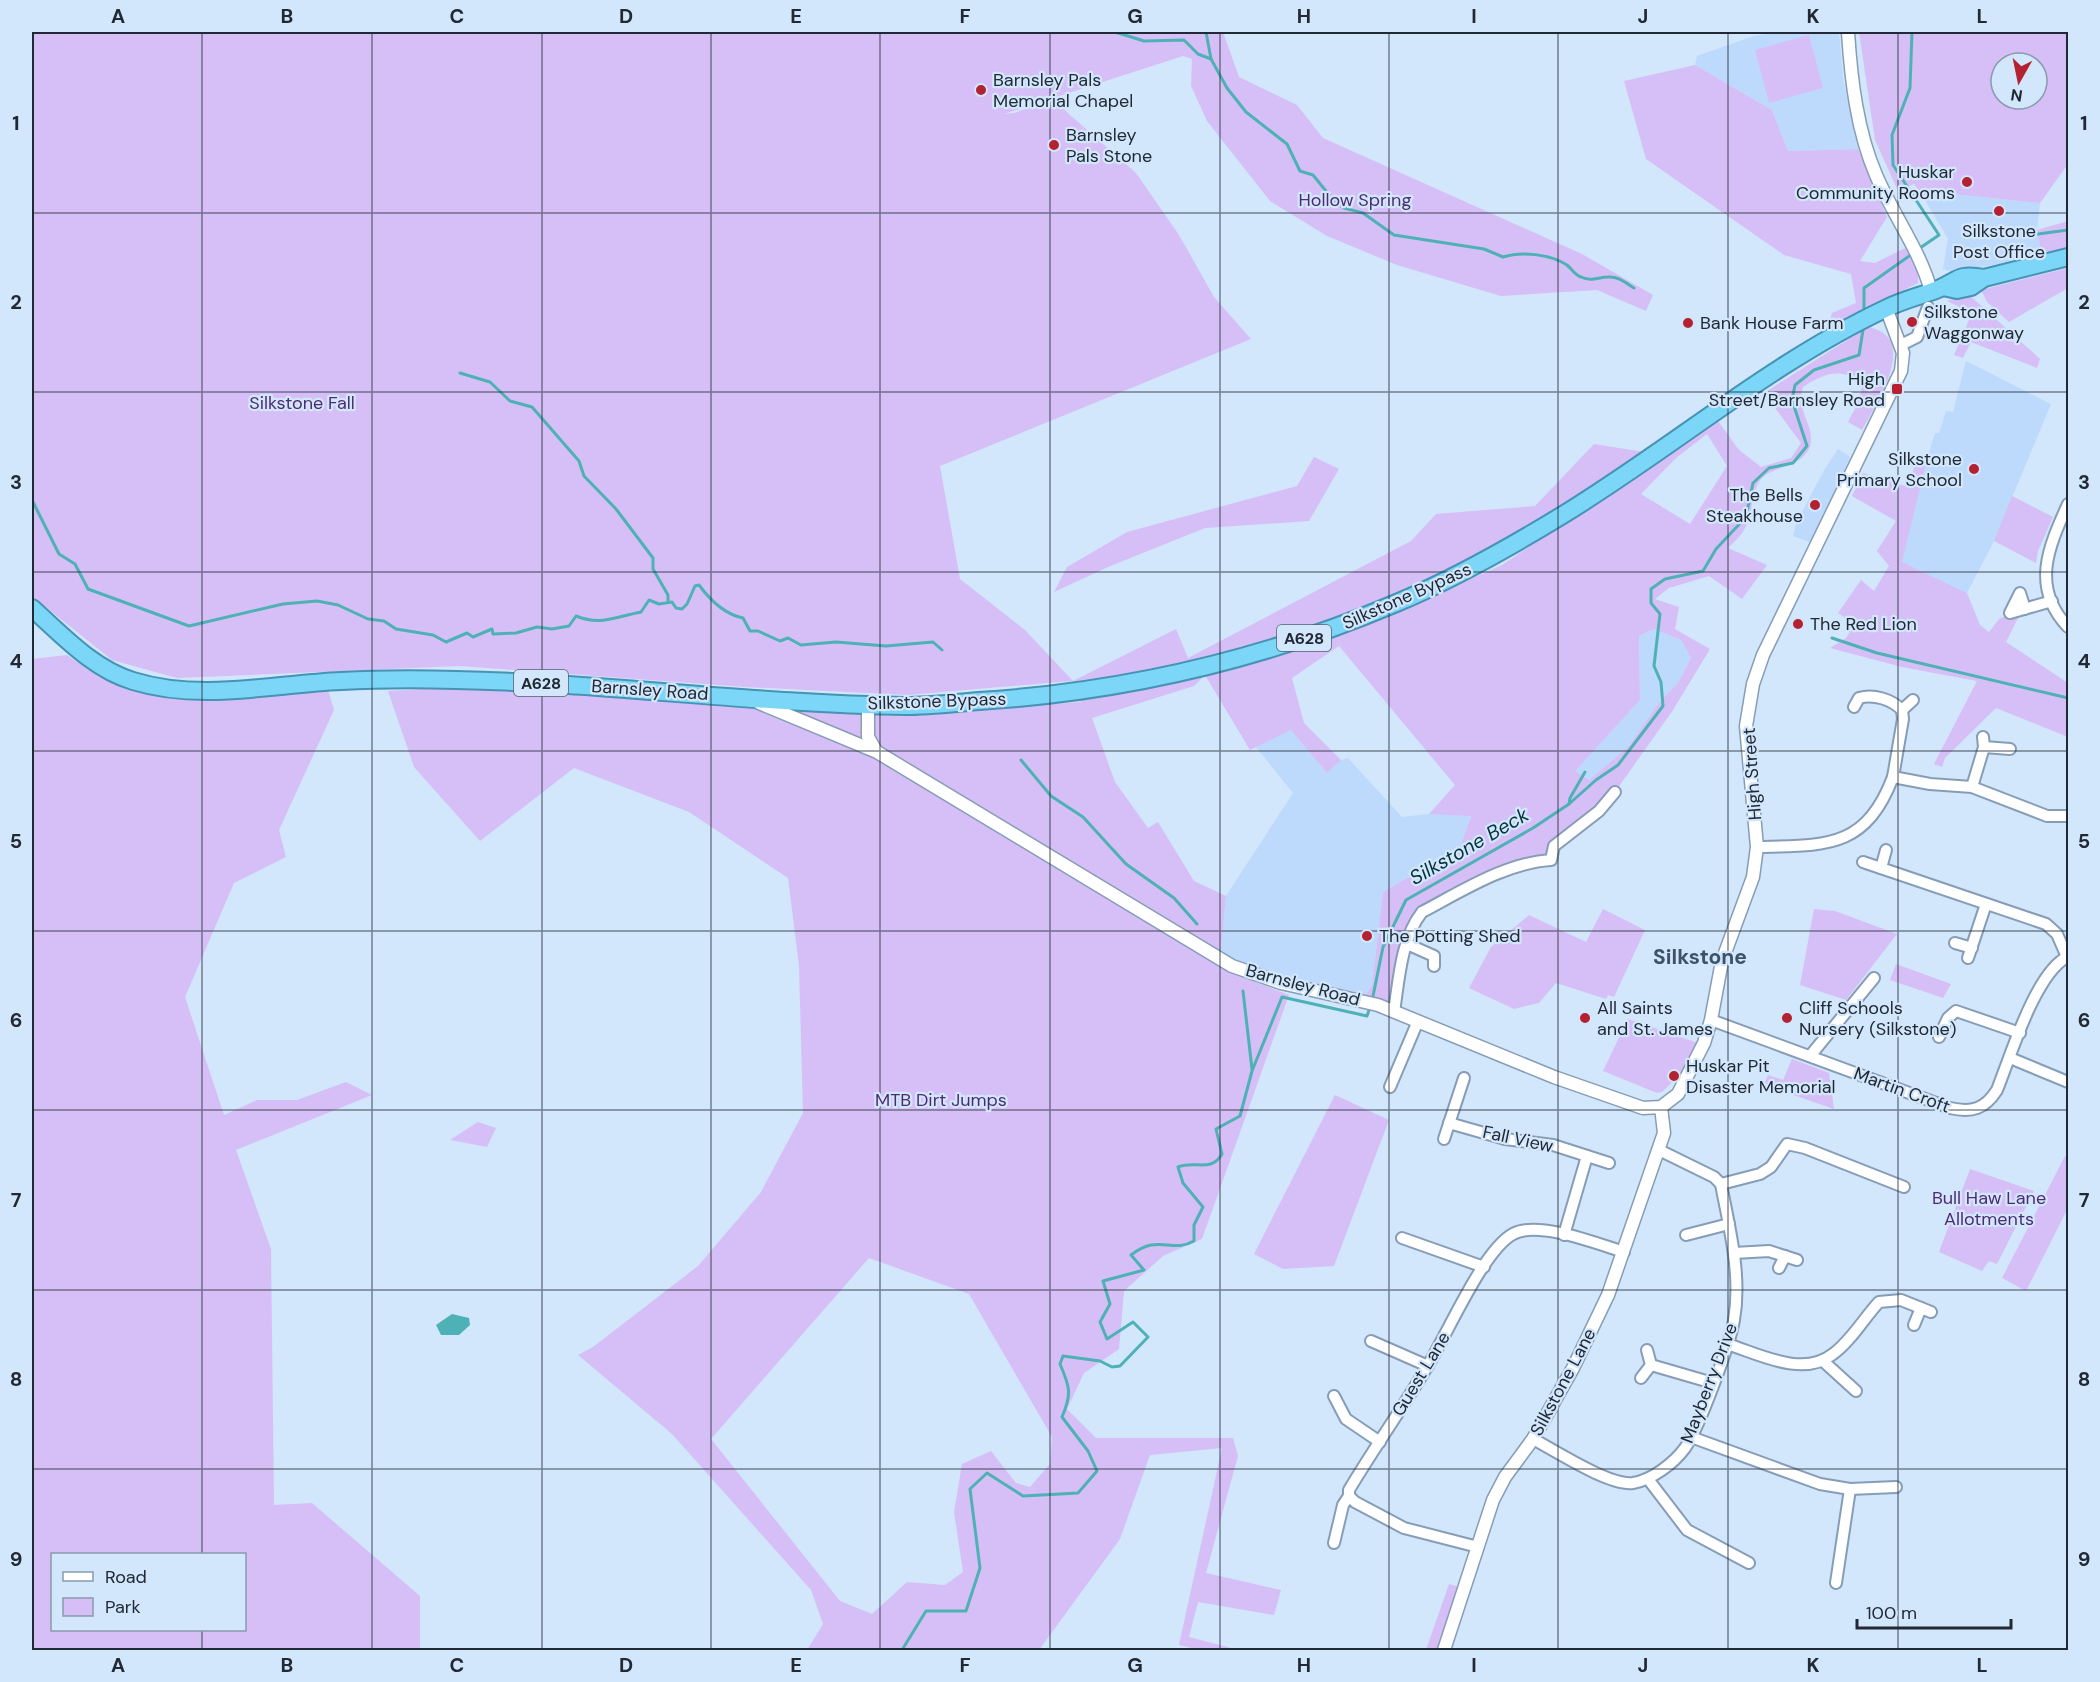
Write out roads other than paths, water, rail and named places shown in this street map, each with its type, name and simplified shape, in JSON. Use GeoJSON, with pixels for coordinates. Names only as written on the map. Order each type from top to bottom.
{"type":"FeatureCollection","features":[{"type":"Feature","properties":{"kind":"highway","name":"A628"},"geometry":{"type":"LineString","coordinates":[[1929,303],[1957,290],[1968,288],[1984,278],[2068,257]]}},
{"type":"Feature","properties":{"kind":"highway","name":"Silkstone Bypass"},"geometry":{"type":"LineString","coordinates":[[743,697],[909,706],[1032,697],[1143,682],[1218,665],[1334,629],[1401,602],[1475,566],[1564,514],[1825,342],[1886,308],[1929,303]]}},
{"type":"Feature","properties":{"kind":"highway","name":"Barnsley Road"},"geometry":{"type":"LineString","coordinates":[[32,608],[84,654],[110,671],[131,681],[166,688],[208,692],[339,681],[454,680],[585,685],[743,697]]}},
{"type":"Feature","properties":{"kind":"street"},"geometry":{"type":"LineString","coordinates":[[1848,32],[1854,92],[1867,149],[1875,174],[1921,262],[1929,303],[1914,340],[1901,345]]}},
{"type":"Feature","properties":{"kind":"street","name":"High Street"},"geometry":{"type":"LineString","coordinates":[[1660,1107],[1678,1094],[1691,1071],[1711,1020],[1722,961],[1753,877],[1757,847],[1746,726],[1754,684],[1776,626],[1805,571],[1901,371],[1903,353],[1886,308]]}},
{"type":"Feature","properties":{"kind":"street"},"geometry":{"type":"LineString","coordinates":[[2068,504],[2048,551],[2046,575],[2052,601],[2060,619],[2068,627]]}},
{"type":"Feature","properties":{"kind":"street"},"geometry":{"type":"LineString","coordinates":[[2025,609],[2052,601]]}},
{"type":"Feature","properties":{"kind":"street"},"geometry":{"type":"LineString","coordinates":[[1855,698],[1868,696],[1886,700],[1902,710]]}},
{"type":"Feature","properties":{"kind":"street","name":"Barnsley Road"},"geometry":{"type":"LineString","coordinates":[[743,697],[877,752],[1232,966],[1281,983],[1378,1005],[1554,1077],[1643,1108],[1660,1107]]}},
{"type":"Feature","properties":{"kind":"street"},"geometry":{"type":"LineString","coordinates":[[1902,710],[1913,700]]}},
{"type":"Feature","properties":{"kind":"street"},"geometry":{"type":"LineString","coordinates":[[868,704],[868,737],[877,752]]}},
{"type":"Feature","properties":{"kind":"street"},"geometry":{"type":"LineString","coordinates":[[1757,847],[1820,844],[1849,836],[1878,811],[1893,777],[1903,719],[1902,710]]}},
{"type":"Feature","properties":{"kind":"street"},"geometry":{"type":"LineString","coordinates":[[1972,787],[1984,742],[2010,749]]}},
{"type":"Feature","properties":{"kind":"street"},"geometry":{"type":"LineString","coordinates":[[1893,777],[1930,784],[1972,787],[2047,816],[2068,816]]}},
{"type":"Feature","properties":{"kind":"street"},"geometry":{"type":"LineString","coordinates":[[1394,1012],[1407,944],[1415,920],[1422,912],[1490,877],[1533,861],[1556,863],[1554,846],[1599,811],[1616,792]]}},
{"type":"Feature","properties":{"kind":"street"},"geometry":{"type":"LineString","coordinates":[[1881,868],[1886,850]]}},
{"type":"Feature","properties":{"kind":"street","name":"Martin Croft"},"geometry":{"type":"LineString","coordinates":[[1711,1020],[1964,1111],[1982,1107],[1989,1102],[2010,1058],[2037,991],[2059,961],[2068,956],[2057,934],[2046,924],[1863,862]]}},
{"type":"Feature","properties":{"kind":"street"},"geometry":{"type":"LineString","coordinates":[[1955,943],[1970,953],[1986,904]]}},
{"type":"Feature","properties":{"kind":"street"},"geometry":{"type":"LineString","coordinates":[[1407,944],[1435,956]]}},
{"type":"Feature","properties":{"kind":"street"},"geometry":{"type":"LineString","coordinates":[[1810,1056],[1869,992],[1874,978]]}},
{"type":"Feature","properties":{"kind":"street"},"geometry":{"type":"LineString","coordinates":[[1939,1036],[1948,1018],[1956,1011],[2020,1033]]}},
{"type":"Feature","properties":{"kind":"street"},"geometry":{"type":"LineString","coordinates":[[1390,1087],[1418,1021]]}},
{"type":"Feature","properties":{"kind":"street"},"geometry":{"type":"LineString","coordinates":[[2010,1058],[2068,1082]]}},
{"type":"Feature","properties":{"kind":"street"},"geometry":{"type":"LineString","coordinates":[[1443,1139],[1464,1077]]}},
{"type":"Feature","properties":{"kind":"street","name":"Silkstone Lane"},"geometry":{"type":"LineString","coordinates":[[1444,1650],[1498,1490],[1533,1439],[1578,1358],[1608,1295],[1664,1133],[1660,1107]]}},
{"type":"Feature","properties":{"kind":"street","name":"Fall View"},"geometry":{"type":"LineString","coordinates":[[1449,1123],[1505,1139],[1553,1145],[1609,1163]]}},
{"type":"Feature","properties":{"kind":"street"},"geometry":{"type":"LineString","coordinates":[[1659,1150],[1714,1177],[1721,1184],[1760,1174],[1771,1167],[1782,1148],[1787,1144],[1794,1144],[1904,1187]]}},
{"type":"Feature","properties":{"kind":"street"},"geometry":{"type":"LineString","coordinates":[[1564,1235],[1587,1156]]}},
{"type":"Feature","properties":{"kind":"street","name":"Mayberry Drive"},"geometry":{"type":"LineString","coordinates":[[1648,1479],[1677,1456],[1691,1437],[1713,1383],[1734,1320],[1734,1253],[1721,1184]]}},
{"type":"Feature","properties":{"kind":"street"},"geometry":{"type":"LineString","coordinates":[[1686,1235],[1729,1224]]}},
{"type":"Feature","properties":{"kind":"street","name":"Guest Lane"},"geometry":{"type":"LineString","coordinates":[[1348,1536],[1335,1539],[1349,1490],[1428,1366],[1496,1248],[1514,1233],[1533,1230],[1564,1235],[1624,1252]]}},
{"type":"Feature","properties":{"kind":"street"},"geometry":{"type":"LineString","coordinates":[[1402,1238],[1484,1267]]}},
{"type":"Feature","properties":{"kind":"street"},"geometry":{"type":"LineString","coordinates":[[1410,1254],[1414,1243]]}},
{"type":"Feature","properties":{"kind":"street"},"geometry":{"type":"LineString","coordinates":[[1734,1253],[1761,1250],[1797,1260]]}},
{"type":"Feature","properties":{"kind":"street"},"geometry":{"type":"LineString","coordinates":[[1779,1268],[1785,1256]]}},
{"type":"Feature","properties":{"kind":"street"},"geometry":{"type":"LineString","coordinates":[[1727,1344],[1795,1365],[1823,1361],[1835,1353],[1880,1302],[1901,1300],[1926,1310],[1914,1325]]}},
{"type":"Feature","properties":{"kind":"street"},"geometry":{"type":"LineString","coordinates":[[1371,1341],[1380,1351],[1428,1366]]}},
{"type":"Feature","properties":{"kind":"street"},"geometry":{"type":"LineString","coordinates":[[1647,1350],[1651,1365]]}},
{"type":"Feature","properties":{"kind":"street"},"geometry":{"type":"LineString","coordinates":[[1823,1361],[1856,1391]]}},
{"type":"Feature","properties":{"kind":"street"},"geometry":{"type":"LineString","coordinates":[[1651,1365],[1713,1383]]}},
{"type":"Feature","properties":{"kind":"street"},"geometry":{"type":"LineString","coordinates":[[1641,1378],[1651,1365]]}},
{"type":"Feature","properties":{"kind":"street"},"geometry":{"type":"LineString","coordinates":[[1334,1396],[1336,1412],[1380,1442]]}},
{"type":"Feature","properties":{"kind":"street"},"geometry":{"type":"LineString","coordinates":[[1691,1437],[1820,1484],[1850,1489],[1896,1487]]}},
{"type":"Feature","properties":{"kind":"street"},"geometry":{"type":"LineString","coordinates":[[1533,1439],[1620,1482],[1632,1483],[1648,1479],[1687,1530],[1745,1556]]}},
{"type":"Feature","properties":{"kind":"street"},"geometry":{"type":"LineString","coordinates":[[1825,1572],[1837,1578],[1850,1489]]}},
{"type":"Feature","properties":{"kind":"street"},"geometry":{"type":"LineString","coordinates":[[1349,1496],[1355,1502],[1404,1528],[1478,1547]]}},
{"type":"Feature","properties":{"kind":"waterway"},"geometry":{"type":"LineString","coordinates":[[1115,32],[1144,41],[1184,40],[1198,54],[1211,59],[1227,88],[1246,112],[1287,144],[1300,171],[1313,175],[1334,201],[1344,208],[1363,213],[1394,235],[1484,249],[1503,257],[1518,254],[1544,256],[1560,261],[1577,275],[1585,278],[1612,277],[1634,288]]}},
{"type":"Feature","properties":{"kind":"waterway"},"geometry":{"type":"LineString","coordinates":[[1206,32],[1211,59]]}},
{"type":"Feature","properties":{"kind":"waterway","name":"Silkstone Beck"},"geometry":{"type":"LineString","coordinates":[[1912,32],[1910,88],[1892,135],[1893,165],[1939,235],[1917,250]]}},
{"type":"Feature","properties":{"kind":"waterway"},"geometry":{"type":"LineString","coordinates":[[2038,234],[2068,230]]}},
{"type":"Feature","properties":{"kind":"waterway","name":"Silkstone Beck"},"geometry":{"type":"LineString","coordinates":[[1864,310],[1864,288],[1912,254]]}},
{"type":"Feature","properties":{"kind":"waterway","name":"Silkstone Beck"},"geometry":{"type":"LineString","coordinates":[[1372,1001],[1383,947],[1406,900],[1533,828],[1569,804],[1596,780],[1618,765],[1663,706],[1661,682],[1654,666],[1660,614],[1651,603],[1651,589],[1665,579],[1703,571],[1716,549],[1746,517],[1753,483],[1769,468],[1793,463],[1807,446],[1792,400],[1795,385],[1814,370],[1859,355],[1863,330]]}},
{"type":"Feature","properties":{"kind":"waterway"},"geometry":{"type":"LineString","coordinates":[[460,373],[490,382],[510,401],[532,407],[579,461],[584,476],[616,509],[653,558],[653,569],[668,595],[668,601]]}},
{"type":"Feature","properties":{"kind":"waterway"},"geometry":{"type":"LineString","coordinates":[[32,500],[59,554],[75,564],[88,589],[189,626],[283,604],[317,601],[338,605],[368,619],[384,621],[396,629],[433,635],[446,642],[467,633],[473,637],[492,629],[493,634],[516,633],[537,627],[552,629],[569,626],[576,616],[593,620],[616,618],[641,612],[649,600],[659,604],[672,602],[676,608],[682,609],[687,604],[695,586],[699,585],[718,606],[743,618],[750,631],[758,631],[780,641],[788,638],[801,645],[836,642],[886,646],[933,642],[942,650]]}},
{"type":"Feature","properties":{"kind":"waterway"},"geometry":{"type":"LineString","coordinates":[[1832,638],[1877,653],[2068,698]]}},
{"type":"Feature","properties":{"kind":"waterway"},"geometry":{"type":"LineString","coordinates":[[1021,760],[1051,796],[1083,817],[1126,864],[1174,898],[1197,924]]}},
{"type":"Feature","properties":{"kind":"waterway"},"geometry":{"type":"LineString","coordinates":[[1569,804],[1585,772]]}},
{"type":"Feature","properties":{"kind":"waterway"},"geometry":{"type":"LineString","coordinates":[[1243,991],[1252,1069]]}},
{"type":"Feature","properties":{"kind":"waterway","name":"Silkstone Beck"},"geometry":{"type":"LineString","coordinates":[[902,1650],[926,1611],[966,1611],[980,1568],[970,1489],[987,1473],[1023,1496],[1078,1493],[1097,1471],[1088,1451],[1062,1417],[1068,1396],[1066,1379],[1060,1364],[1063,1356],[1100,1361],[1112,1367],[1120,1366],[1148,1337],[1133,1322],[1107,1339],[1100,1322],[1110,1304],[1103,1281],[1144,1270],[1131,1255],[1149,1245],[1178,1246],[1194,1241],[1194,1225],[1203,1207],[1183,1183],[1178,1167],[1208,1165],[1218,1160],[1222,1154],[1216,1129],[1240,1116],[1252,1071],[1282,997],[1367,1016],[1370,1007]]}},
{"type":"Feature","properties":{"kind":"place","name":"Barnsley Pals Memorial Chapel"},"geometry":{"type":"Point","coordinates":[981,90]}},
{"type":"Feature","properties":{"kind":"place","name":"Barnsley Pals Stone"},"geometry":{"type":"Point","coordinates":[1054,145]}},
{"type":"Feature","properties":{"kind":"place","name":"Huskar Community Rooms"},"geometry":{"type":"Point","coordinates":[1967,182]}},
{"type":"Feature","properties":{"kind":"place","name":"Silkstone Post Office"},"geometry":{"type":"Point","coordinates":[1999,211]}},
{"type":"Feature","properties":{"kind":"place","name":"Silkstone Waggonway"},"geometry":{"type":"Point","coordinates":[1912,322]}},
{"type":"Feature","properties":{"kind":"place","name":"Bank House Farm"},"geometry":{"type":"Point","coordinates":[1688,323]}},
{"type":"Feature","properties":{"kind":"place","name":"High Street/Barnsley Road"},"geometry":{"type":"Point","coordinates":[1897,389]}},
{"type":"Feature","properties":{"kind":"place","name":"Silkstone Primary School"},"geometry":{"type":"Point","coordinates":[1974,469]}},
{"type":"Feature","properties":{"kind":"place","name":"The Bells Steakhouse"},"geometry":{"type":"Point","coordinates":[1815,505]}},
{"type":"Feature","properties":{"kind":"place","name":"The Red Lion"},"geometry":{"type":"Point","coordinates":[1798,624]}},
{"type":"Feature","properties":{"kind":"place","name":"The Potting Shed"},"geometry":{"type":"Point","coordinates":[1367,936]}},
{"type":"Feature","properties":{"kind":"place","name":"All Saints and St. James"},"geometry":{"type":"Point","coordinates":[1585,1018]}},
{"type":"Feature","properties":{"kind":"place","name":"Cliff Schools Nursery (Silkstone)"},"geometry":{"type":"Point","coordinates":[1787,1018]}},
{"type":"Feature","properties":{"kind":"place","name":"Huskar Pit Disaster Memorial"},"geometry":{"type":"Point","coordinates":[1674,1076]}},
{"type":"Feature","properties":{"kind":"district","name":"Silkstone"},"geometry":{"type":"Point","coordinates":[1700,957]}},
{"type":"Feature","properties":{"kind":"park label","name":"Hollow Spring"},"geometry":{"type":"Point","coordinates":[1355,200]}},
{"type":"Feature","properties":{"kind":"park label","name":"Silkstone Fall"},"geometry":{"type":"Point","coordinates":[302,403]}},
{"type":"Feature","properties":{"kind":"park label","name":"MTB Dirt Jumps"},"geometry":{"type":"Point","coordinates":[941,1100]}},
{"type":"Feature","properties":{"kind":"park label","name":"Bull Haw Lane Allotments"},"geometry":{"type":"Point","coordinates":[1989,1208]}}]}
